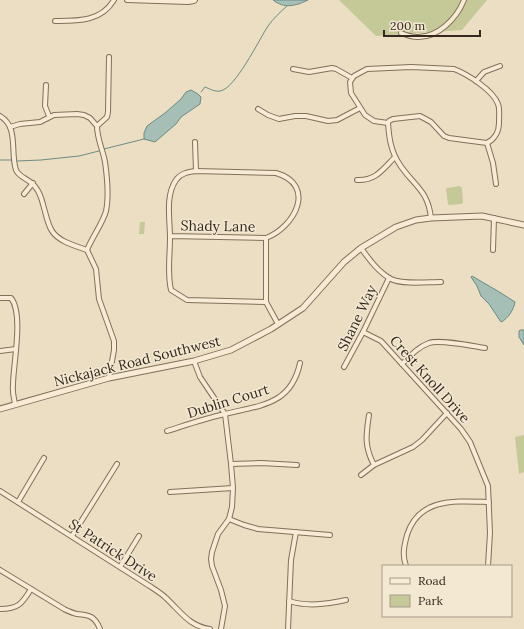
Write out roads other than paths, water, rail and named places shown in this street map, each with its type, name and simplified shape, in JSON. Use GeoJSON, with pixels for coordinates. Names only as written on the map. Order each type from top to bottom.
{"type":"FeatureCollection","features":[{"type":"Feature","properties":{"kind":"street"},"geometry":{"type":"LineString","coordinates":[[55,21],[89,19],[102,13],[114,0]]}},
{"type":"Feature","properties":{"kind":"street"},"geometry":{"type":"LineString","coordinates":[[127,0],[188,2],[194,2],[195,0]]}},
{"type":"Feature","properties":{"kind":"street"},"geometry":{"type":"LineString","coordinates":[[401,33],[415,37],[424,37],[434,33],[450,22],[464,0]]}},
{"type":"Feature","properties":{"kind":"street"},"geometry":{"type":"LineString","coordinates":[[97,126],[107,117],[108,112],[109,57]]}},
{"type":"Feature","properties":{"kind":"street"},"geometry":{"type":"LineString","coordinates":[[476,81],[484,72],[500,66]]}},
{"type":"Feature","properties":{"kind":"street"},"geometry":{"type":"LineString","coordinates":[[293,69],[309,72],[332,68],[352,78]]}},
{"type":"Feature","properties":{"kind":"street"},"geometry":{"type":"LineString","coordinates":[[446,68],[461,71],[476,81],[494,97],[499,108],[499,128],[487,143],[444,136],[431,122],[420,116],[393,119],[388,123],[369,119],[351,93],[350,82],[352,78],[367,69],[446,68]]}},
{"type":"Feature","properties":{"kind":"street"},"geometry":{"type":"LineString","coordinates":[[46,85],[45,106],[49,116]]}},
{"type":"Feature","properties":{"kind":"street"},"geometry":{"type":"LineString","coordinates":[[258,109],[279,119],[295,116],[306,116],[328,121],[338,120],[360,108]]}},
{"type":"Feature","properties":{"kind":"street"},"geometry":{"type":"LineString","coordinates":[[10,127],[40,122],[49,116],[54,115],[77,114],[90,118],[97,126],[98,137],[105,161],[107,204],[106,212],[87,250]]}},
{"type":"Feature","properties":{"kind":"street"},"geometry":{"type":"LineString","coordinates":[[0,116],[10,127],[12,133],[16,169],[19,175],[33,183],[40,194],[51,230],[63,240],[87,250],[96,269],[99,299],[114,341],[110,378]]}},
{"type":"Feature","properties":{"kind":"street"},"geometry":{"type":"LineString","coordinates":[[388,123],[390,143],[395,156],[400,166],[421,189],[428,201],[431,218]]}},
{"type":"Feature","properties":{"kind":"street"},"geometry":{"type":"LineString","coordinates":[[196,142],[196,171]]}},
{"type":"Feature","properties":{"kind":"street"},"geometry":{"type":"LineString","coordinates":[[487,143],[493,163],[496,184]]}},
{"type":"Feature","properties":{"kind":"street"},"geometry":{"type":"LineString","coordinates":[[357,180],[372,178],[395,156]]}},
{"type":"Feature","properties":{"kind":"street"},"geometry":{"type":"LineString","coordinates":[[266,302],[203,302],[187,300],[171,290],[169,281],[169,211],[173,188],[177,179],[182,174],[196,171],[276,173],[284,175],[292,180],[296,185],[299,194],[298,205],[293,215],[274,235],[266,238],[266,302],[278,324]]}},
{"type":"Feature","properties":{"kind":"street"},"geometry":{"type":"LineString","coordinates":[[24,194],[33,183]]}},
{"type":"Feature","properties":{"kind":"street","name":"Nickajack Road Southwest"},"geometry":{"type":"LineString","coordinates":[[0,408],[110,378],[194,361],[231,350],[271,329],[303,308],[344,262],[361,248],[396,226],[416,220],[431,218],[482,216],[524,225]]}},
{"type":"Feature","properties":{"kind":"street"},"geometry":{"type":"LineString","coordinates":[[493,250],[494,218]]}},
{"type":"Feature","properties":{"kind":"street","name":"Shady Lane"},"geometry":{"type":"LineString","coordinates":[[170,236],[266,238]]}},
{"type":"Feature","properties":{"kind":"street"},"geometry":{"type":"LineString","coordinates":[[361,248],[375,266],[389,278],[405,282],[441,282]]}},
{"type":"Feature","properties":{"kind":"street","name":"Shane Way"},"geometry":{"type":"LineString","coordinates":[[344,367],[389,278]]}},
{"type":"Feature","properties":{"kind":"street"},"geometry":{"type":"LineString","coordinates":[[0,298],[8,297],[14,301],[17,319],[16,349],[12,385],[15,404]]}},
{"type":"Feature","properties":{"kind":"street","name":"Crest Knoll Drive"},"geometry":{"type":"LineString","coordinates":[[363,332],[381,342],[462,429],[470,442],[488,486],[490,533],[488,565]]}},
{"type":"Feature","properties":{"kind":"street"},"geometry":{"type":"LineString","coordinates":[[402,364],[419,348],[433,342],[485,348]]}},
{"type":"Feature","properties":{"kind":"street"},"geometry":{"type":"LineString","coordinates":[[0,351],[16,349]]}},
{"type":"Feature","properties":{"kind":"street"},"geometry":{"type":"LineString","coordinates":[[194,361],[200,377],[225,414],[233,488],[232,507],[229,519],[218,534],[211,559],[212,566],[222,590],[225,606],[221,629]]}},
{"type":"Feature","properties":{"kind":"street","name":"Dublin Court"},"geometry":{"type":"LineString","coordinates":[[167,431],[225,414],[267,404],[289,389],[295,379],[300,363]]}},
{"type":"Feature","properties":{"kind":"street"},"geometry":{"type":"LineString","coordinates":[[361,475],[374,465],[413,447],[447,413]]}},
{"type":"Feature","properties":{"kind":"street"},"geometry":{"type":"LineString","coordinates":[[369,415],[366,445],[374,465]]}},
{"type":"Feature","properties":{"kind":"street"},"geometry":{"type":"LineString","coordinates":[[18,502],[44,458]]}},
{"type":"Feature","properties":{"kind":"street"},"geometry":{"type":"LineString","coordinates":[[230,464],[261,463],[297,465]]}},
{"type":"Feature","properties":{"kind":"street"},"geometry":{"type":"LineString","coordinates":[[72,536],[117,464]]}},
{"type":"Feature","properties":{"kind":"street"},"geometry":{"type":"LineString","coordinates":[[170,492],[233,488]]}},
{"type":"Feature","properties":{"kind":"street","name":"St Patrick Drive"},"geometry":{"type":"LineString","coordinates":[[0,491],[166,598],[188,620],[201,628],[210,629]]}},
{"type":"Feature","properties":{"kind":"street"},"geometry":{"type":"LineString","coordinates":[[406,565],[403,554],[410,527],[414,520],[427,508],[436,504],[447,502],[489,502]]}},
{"type":"Feature","properties":{"kind":"street"},"geometry":{"type":"LineString","coordinates":[[229,519],[258,529],[330,535]]}},
{"type":"Feature","properties":{"kind":"street"},"geometry":{"type":"LineString","coordinates":[[288,629],[291,560],[296,532]]}},
{"type":"Feature","properties":{"kind":"street"},"geometry":{"type":"LineString","coordinates":[[120,567],[139,536]]}},
{"type":"Feature","properties":{"kind":"street"},"geometry":{"type":"LineString","coordinates":[[0,570],[31,590],[70,612],[87,615],[97,621],[100,629]]}},
{"type":"Feature","properties":{"kind":"street"},"geometry":{"type":"LineString","coordinates":[[0,609],[14,608],[20,604],[31,590]]}},
{"type":"Feature","properties":{"kind":"street"},"geometry":{"type":"LineString","coordinates":[[289,601],[300,604],[314,605],[346,600]]}},
{"type":"Feature","properties":{"kind":"water"},"geometry":{"type":"Polygon","coordinates":[[[273,0],[308,0],[299,4],[286,6],[273,0]]]}},
{"type":"Feature","properties":{"kind":"water"},"geometry":{"type":"Polygon","coordinates":[[[191,90],[201,97],[200,104],[181,117],[176,124],[155,142],[144,139],[144,133],[147,126],[165,113],[181,99],[186,92],[191,90]]]}},
{"type":"Feature","properties":{"kind":"water"},"geometry":{"type":"Polygon","coordinates":[[[472,276],[515,302],[510,314],[504,321],[501,322],[489,304],[481,296],[471,277],[472,276]]]}},
{"type":"Feature","properties":{"kind":"water"},"geometry":{"type":"Polygon","coordinates":[[[520,330],[524,330],[524,345],[519,337],[520,330]]]}},
{"type":"Feature","properties":{"kind":"waterway"},"geometry":{"type":"LineString","coordinates":[[201,92],[205,87],[214,91],[220,91],[233,82],[268,26],[287,6]]}},
{"type":"Feature","properties":{"kind":"waterway"},"geometry":{"type":"LineString","coordinates":[[104,149],[144,139]]}},
{"type":"Feature","properties":{"kind":"waterway"},"geometry":{"type":"LineString","coordinates":[[17,161],[79,156],[99,151]]}},
{"type":"Feature","properties":{"kind":"waterway"},"geometry":{"type":"LineString","coordinates":[[0,160],[12,160]]}}]}
